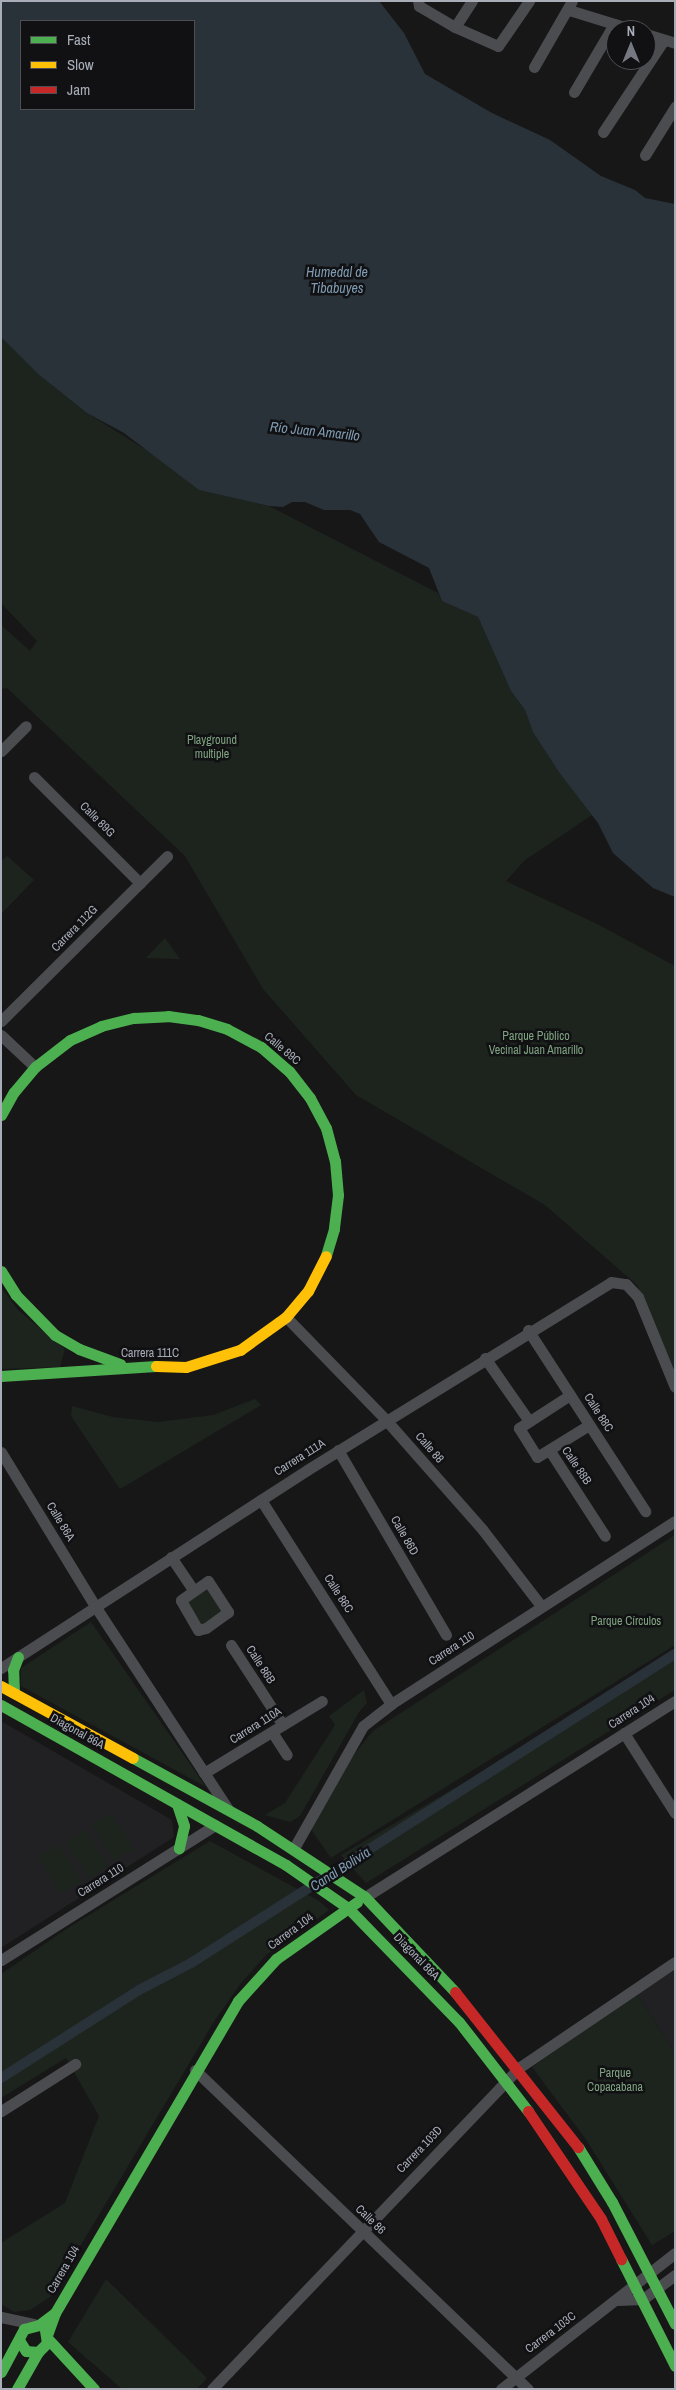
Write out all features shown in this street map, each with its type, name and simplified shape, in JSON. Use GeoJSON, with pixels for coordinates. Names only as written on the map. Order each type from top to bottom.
{"type":"FeatureCollection","features":[{"type":"Feature","properties":{"kind":"street"},"geometry":{"type":"LineString","coordinates":[[455,27],[472,1]]}},
{"type":"Feature","properties":{"kind":"street"},"geometry":{"type":"LineString","coordinates":[[418,2],[419,6],[455,27],[498,46],[529,1]]}},
{"type":"Feature","properties":{"kind":"street"},"geometry":{"type":"LineString","coordinates":[[534,67],[571,6],[606,21]]}},
{"type":"Feature","properties":{"kind":"street"},"geometry":{"type":"LineString","coordinates":[[603,132],[669,41],[656,37]]}},
{"type":"Feature","properties":{"kind":"street"},"geometry":{"type":"LineString","coordinates":[[574,92],[606,38]]}},
{"type":"Feature","properties":{"kind":"street"},"geometry":{"type":"LineString","coordinates":[[644,155],[675,107]]}},
{"type":"Feature","properties":{"kind":"street"},"geometry":{"type":"LineString","coordinates":[[3,749],[26,726]]}},
{"type":"Feature","properties":{"kind":"street","name":"Calle 89G"},"geometry":{"type":"LineString","coordinates":[[34,777],[140,883]]}},
{"type":"Feature","properties":{"kind":"street","name":"Carrera 112G"},"geometry":{"type":"LineString","coordinates":[[1,1021],[167,856]]}},
{"type":"Feature","properties":{"kind":"street","name":"Calle 89C"},"geometry":{"type":"LineString","coordinates":[[1,1114],[14,1092],[35,1067],[70,1040],[101,1026],[134,1018],[168,1016],[198,1020],[227,1029],[261,1046],[289,1071],[310,1098],[326,1128],[335,1161],[338,1195],[334,1229],[324,1261],[308,1291],[286,1318]]}},
{"type":"Feature","properties":{"kind":"street"},"geometry":{"type":"LineString","coordinates":[[1,1035],[35,1067]]}},
{"type":"Feature","properties":{"kind":"street"},"geometry":{"type":"LineString","coordinates":[[1,1271],[16,1295],[55,1335],[96,1356],[130,1366]]}},
{"type":"Feature","properties":{"kind":"street","name":"Carrera 111A"},"geometry":{"type":"LineString","coordinates":[[1,1668],[338,1450],[528,1330],[611,1282],[618,1281],[638,1297],[675,1388]]}},
{"type":"Feature","properties":{"kind":"street","name":"Carrera 111C"},"geometry":{"type":"LineString","coordinates":[[1,1376],[130,1366],[186,1367],[214,1361],[264,1336],[286,1318]]}},
{"type":"Feature","properties":{"kind":"street","name":"Calle 88"},"geometry":{"type":"LineString","coordinates":[[286,1318],[386,1420],[482,1529],[541,1606]]}},
{"type":"Feature","properties":{"kind":"street","name":"Calle 88C"},"geometry":{"type":"LineString","coordinates":[[528,1330],[644,1511]]}},
{"type":"Feature","properties":{"kind":"street"},"geometry":{"type":"LineString","coordinates":[[485,1358],[529,1421],[570,1395]]}},
{"type":"Feature","properties":{"kind":"street","name":"Calle 88B"},"geometry":{"type":"LineString","coordinates":[[529,1421],[519,1428],[537,1457],[550,1451],[605,1536]]}},
{"type":"Feature","properties":{"kind":"street"},"geometry":{"type":"LineString","coordinates":[[550,1451],[589,1425]]}},
{"type":"Feature","properties":{"kind":"street","name":"Calle 86D"},"geometry":{"type":"LineString","coordinates":[[338,1450],[446,1635]]}},
{"type":"Feature","properties":{"kind":"street","name":"Calle 86A"},"geometry":{"type":"LineString","coordinates":[[1,1452],[95,1606]]}},
{"type":"Feature","properties":{"kind":"street","name":"Calle 86C"},"geometry":{"type":"LineString","coordinates":[[261,1500],[391,1704]]}},
{"type":"Feature","properties":{"kind":"street","name":"Carrera 110"},"geometry":{"type":"LineString","coordinates":[[294,1848],[357,1735],[391,1704],[675,1521]]}},
{"type":"Feature","properties":{"kind":"street"},"geometry":{"type":"LineString","coordinates":[[171,1557],[193,1590]]}},
{"type":"Feature","properties":{"kind":"street"},"geometry":{"type":"LineString","coordinates":[[210,1582],[228,1613],[198,1630],[181,1603],[182,1598],[193,1590],[210,1582]]}},
{"type":"Feature","properties":{"kind":"street","name":"Diagonal 86A"},"geometry":{"type":"LineString","coordinates":[[95,1606],[228,1810]]}},
{"type":"Feature","properties":{"kind":"street","name":"Calle 86B"},"geometry":{"type":"LineString","coordinates":[[231,1645],[283,1726]]}},
{"type":"Feature","properties":{"kind":"street"},"geometry":{"type":"LineString","coordinates":[[14,1692],[13,1670],[18,1657]]}},
{"type":"Feature","properties":{"kind":"street","name":"Diagonal 86A"},"geometry":{"type":"LineString","coordinates":[[1,1686],[294,1848],[365,1897],[443,1978],[520,2067],[588,2161],[650,2271],[675,2324]]}},
{"type":"Feature","properties":{"kind":"street","name":"Carrera 104"},"geometry":{"type":"LineString","coordinates":[[48,2337],[55,2313],[195,2070],[238,2001],[256,1979],[276,1959],[348,1908],[675,1700]]}},
{"type":"Feature","properties":{"kind":"street","name":"Carrera 110A"},"geometry":{"type":"LineString","coordinates":[[204,1773],[322,1701]]}},
{"type":"Feature","properties":{"kind":"street","name":"Diagonal 86A"},"geometry":{"type":"LineString","coordinates":[[1,1706],[298,1872],[322,1887],[348,1908],[459,2022],[506,2080],[574,2175],[634,2282],[675,2366]]}},
{"type":"Feature","properties":{"kind":"street"},"geometry":{"type":"LineString","coordinates":[[272,1732],[287,1755]]}},
{"type":"Feature","properties":{"kind":"street"},"geometry":{"type":"LineString","coordinates":[[624,1733],[675,1812]]}},
{"type":"Feature","properties":{"kind":"street"},"geometry":{"type":"LineString","coordinates":[[177,1804],[184,1826],[179,1848]]}},
{"type":"Feature","properties":{"kind":"street","name":"Carrera 110"},"geometry":{"type":"LineString","coordinates":[[1,1960],[215,1825]]}},
{"type":"Feature","properties":{"kind":"street","name":"Carrera 103D"},"geometry":{"type":"LineString","coordinates":[[212,2389],[520,2067],[675,1962]]}},
{"type":"Feature","properties":{"kind":"street"},"geometry":{"type":"LineString","coordinates":[[1,2111],[76,2064]]}},
{"type":"Feature","properties":{"kind":"street","name":"Calle 86"},"geometry":{"type":"LineString","coordinates":[[195,2070],[528,2389]]}},
{"type":"Feature","properties":{"kind":"street","name":"Carrera 103C"},"geometry":{"type":"LineString","coordinates":[[501,2389],[618,2300],[634,2282],[675,2253]]}},
{"type":"Feature","properties":{"kind":"street"},"geometry":{"type":"LineString","coordinates":[[618,2300],[642,2299],[675,2275]]}},
{"type":"Feature","properties":{"kind":"street","name":"Carrera 104"},"geometry":{"type":"LineString","coordinates":[[1,2372],[24,2328],[36,2325],[55,2313]]}},
{"type":"Feature","properties":{"kind":"street"},"geometry":{"type":"LineString","coordinates":[[1,2317],[36,2325],[48,2337],[70,2366],[94,2389]]}},
{"type":"Feature","properties":{"kind":"street"},"geometry":{"type":"LineString","coordinates":[[1,2317],[19,2338],[26,2351],[40,2351],[70,2366]]}},
{"type":"Feature","properties":{"kind":"street"},"geometry":{"type":"LineString","coordinates":[[17,2389],[48,2337]]}},
{"type":"Feature","properties":{"kind":"shaded area"},"geometry":{"type":"Polygon","coordinates":[[[1,1721],[172,1820],[174,1837],[1,1948],[1,1721]]]}},
{"type":"Feature","properties":{"kind":"shaded area"},"geometry":{"type":"Polygon","coordinates":[[[675,1970],[675,2053],[637,1994],[675,1970]]]}},
{"type":"Feature","properties":{"kind":"green space","name":"Parque Público Vecinal Juan Amarillo"},"geometry":{"type":"Polygon","coordinates":[[[1,337],[38,374],[87,413],[162,460],[199,490],[269,506],[438,593],[442,601],[478,617],[511,691],[525,710],[533,732],[592,815],[525,860],[506,881],[597,924],[675,966],[675,1371],[637,1285],[545,1205],[356,1095],[263,989],[185,856],[7,688],[1,689],[1,625],[30,651],[37,641],[1,603],[1,337]]]}},
{"type":"Feature","properties":{"kind":"green space"},"geometry":{"type":"Polygon","coordinates":[[[7,856],[34,880],[2,913],[1,861],[7,856]]]}},
{"type":"Feature","properties":{"kind":"green space"},"geometry":{"type":"Polygon","coordinates":[[[165,938],[180,959],[146,958],[165,938]]]}},
{"type":"Feature","properties":{"kind":"green space"},"geometry":{"type":"Polygon","coordinates":[[[1,1287],[18,1310],[65,1349],[60,1367],[1,1369],[1,1287]]]}},
{"type":"Feature","properties":{"kind":"green space"},"geometry":{"type":"Polygon","coordinates":[[[255,1399],[261,1405],[120,1489],[71,1416],[72,1406],[113,1417],[158,1422],[213,1415],[255,1399]]]}},
{"type":"Feature","properties":{"kind":"green space","name":"Parque Círculos"},"geometry":{"type":"Polygon","coordinates":[[[675,1535],[675,1645],[331,1858],[310,1828],[346,1764],[373,1731],[675,1535]]]}},
{"type":"Feature","properties":{"kind":"green space"},"geometry":{"type":"Polygon","coordinates":[[[208,1583],[227,1612],[203,1628],[184,1599],[208,1583]]]}},
{"type":"Feature","properties":{"kind":"green space"},"geometry":{"type":"Polygon","coordinates":[[[91,1622],[206,1787],[21,1686],[21,1668],[91,1622]]]}},
{"type":"Feature","properties":{"kind":"green space"},"geometry":{"type":"Polygon","coordinates":[[[675,1658],[675,1690],[366,1883],[341,1855],[675,1658]]]}},
{"type":"Feature","properties":{"kind":"green space"},"geometry":{"type":"Polygon","coordinates":[[[364,1690],[367,1703],[359,1712],[300,1816],[290,1822],[265,1815],[285,1803],[335,1725],[329,1716],[364,1690]]]}},
{"type":"Feature","properties":{"kind":"green space"},"geometry":{"type":"Polygon","coordinates":[[[111,1813],[134,1848],[115,1861],[92,1826],[111,1813]]]}},
{"type":"Feature","properties":{"kind":"green space"},"geometry":{"type":"Polygon","coordinates":[[[85,1830],[108,1866],[89,1879],[66,1843],[85,1830]]]}},
{"type":"Feature","properties":{"kind":"green space"},"geometry":{"type":"Polygon","coordinates":[[[210,1841],[319,1901],[329,1910],[266,1955],[241,1983],[215,2020],[50,2297],[30,2310],[14,2312],[1,2304],[1,2243],[65,2203],[99,2116],[66,2058],[1,2098],[1,1974],[68,1928],[210,1841]]]}},
{"type":"Feature","properties":{"kind":"green space"},"geometry":{"type":"Polygon","coordinates":[[[59,1844],[82,1882],[61,1894],[38,1856],[59,1844]]]}},
{"type":"Feature","properties":{"kind":"green space","name":"Parque Copacabana"},"geometry":{"type":"Polygon","coordinates":[[[637,1994],[675,2053],[675,2231],[652,2245],[585,2138],[532,2067],[637,1994]]]}},
{"type":"Feature","properties":{"kind":"green space"},"geometry":{"type":"Polygon","coordinates":[[[106,2279],[207,2378],[197,2389],[122,2389],[68,2342],[106,2279]]]}},
{"type":"Feature","properties":{"kind":"water","name":"Humedal de Tibabuyes"},"geometry":{"type":"Polygon","coordinates":[[[1,1],[379,1],[404,33],[425,74],[492,113],[550,140],[601,176],[635,190],[645,198],[675,204],[675,897],[653,888],[613,853],[598,823],[559,772],[533,732],[525,710],[511,691],[478,617],[442,601],[429,568],[379,542],[360,514],[350,510],[324,510],[305,502],[292,502],[283,507],[269,506],[199,490],[124,433],[87,413],[38,374],[1,337],[1,1]]]}},
{"type":"Feature","properties":{"kind":"waterway","name":"Canal Bolivia"},"geometry":{"type":"LineString","coordinates":[[1,2078],[139,1990],[191,1963],[675,1654]]}},
{"type":"Feature","properties":{"kind":"traffic: fast"},"geometry":{"type":"LineString","coordinates":[[1,1115],[14,1092],[35,1067],[70,1040],[101,1026],[134,1018],[168,1016],[198,1020],[227,1029],[261,1047],[289,1071],[310,1098],[326,1128],[335,1161],[338,1195],[334,1229],[326,1256]]}},
{"type":"Feature","properties":{"kind":"traffic: fast"},"geometry":{"type":"LineString","coordinates":[[1,1271],[16,1295],[55,1335],[79,1349],[120,1364]]}},
{"type":"Feature","properties":{"kind":"traffic: fast"},"geometry":{"type":"LineString","coordinates":[[1,1376],[156,1366]]}},
{"type":"Feature","properties":{"kind":"traffic: fast"},"geometry":{"type":"LineString","coordinates":[[14,1693],[13,1670],[18,1657]]}},
{"type":"Feature","properties":{"kind":"traffic: fast"},"geometry":{"type":"LineString","coordinates":[[1,1705],[286,1865],[348,1908],[459,2022],[528,2111]]}},
{"type":"Feature","properties":{"kind":"traffic: fast"},"geometry":{"type":"LineString","coordinates":[[133,1758],[257,1826],[365,1897],[455,1992]]}},
{"type":"Feature","properties":{"kind":"traffic: fast"},"geometry":{"type":"LineString","coordinates":[[177,1804],[184,1826],[179,1848]]}},
{"type":"Feature","properties":{"kind":"traffic: fast"},"geometry":{"type":"LineString","coordinates":[[47,2335],[55,2313],[238,2001],[276,1959],[357,1902]]}},
{"type":"Feature","properties":{"kind":"traffic: fast"},"geometry":{"type":"LineString","coordinates":[[578,2147],[612,2202],[675,2324]]}},
{"type":"Feature","properties":{"kind":"traffic: fast"},"geometry":{"type":"LineString","coordinates":[[621,2259],[675,2366]]}},
{"type":"Feature","properties":{"kind":"traffic: fast"},"geometry":{"type":"LineString","coordinates":[[1,2372],[24,2329],[39,2325],[55,2313]]}},
{"type":"Feature","properties":{"kind":"traffic: fast"},"geometry":{"type":"LineString","coordinates":[[19,2340],[26,2351],[38,2352],[47,2343],[45,2330]]}},
{"type":"Feature","properties":{"kind":"traffic: fast"},"geometry":{"type":"LineString","coordinates":[[48,2339],[94,2389]]}},
{"type":"Feature","properties":{"kind":"traffic: fast"},"geometry":{"type":"LineString","coordinates":[[17,2389],[38,2352]]}},
{"type":"Feature","properties":{"kind":"traffic: slow"},"geometry":{"type":"LineString","coordinates":[[156,1366],[186,1367],[240,1350],[286,1317],[308,1291],[326,1256]]}},
{"type":"Feature","properties":{"kind":"traffic: slow"},"geometry":{"type":"LineString","coordinates":[[1,1686],[133,1758]]}},
{"type":"Feature","properties":{"kind":"traffic: jam"},"geometry":{"type":"LineString","coordinates":[[455,1992],[578,2147]]}},
{"type":"Feature","properties":{"kind":"traffic: jam"},"geometry":{"type":"LineString","coordinates":[[528,2111],[601,2219],[621,2259]]}},
{"type":"Feature","properties":{"kind":"water label","name":"Río Juan Amarillo"},"geometry":{"type":"Point","coordinates":[315,431]}},
{"type":"Feature","properties":{"kind":"park label","name":"Playground multiple"},"geometry":{"type":"Point","coordinates":[212,748]}}]}
